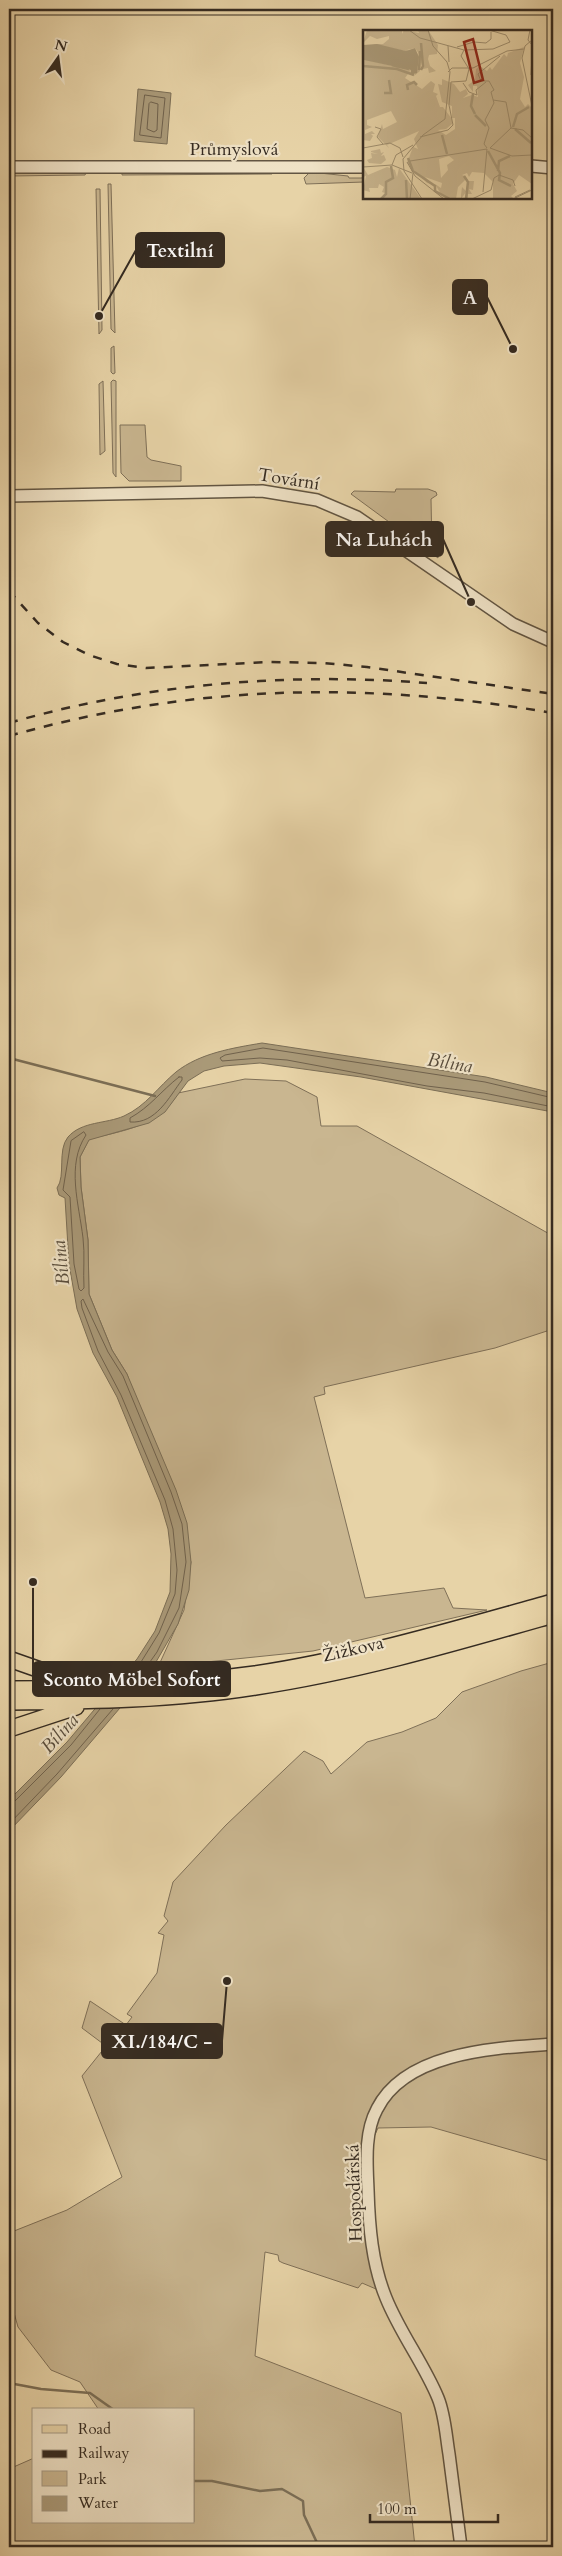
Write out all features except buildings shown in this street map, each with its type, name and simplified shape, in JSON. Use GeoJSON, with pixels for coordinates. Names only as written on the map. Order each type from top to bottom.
{"type":"FeatureCollection","features":[{"type":"Feature","properties":{"kind":"main road"},"geometry":{"type":"LineString","coordinates":[[9,1689],[110,1687],[255,1674],[327,1660],[463,1628],[553,1602]]}},
{"type":"Feature","properties":{"kind":"main road","name":"Žižkova"},"geometry":{"type":"LineString","coordinates":[[96,1701],[156,1698],[254,1687],[329,1674],[401,1657],[553,1615]]}},
{"type":"Feature","properties":{"kind":"main road"},"geometry":{"type":"LineString","coordinates":[[9,1659],[46,1672],[110,1687]]}},
{"type":"Feature","properties":{"kind":"main road"},"geometry":{"type":"LineString","coordinates":[[9,1702],[96,1701]]}},
{"type":"Feature","properties":{"kind":"main road"},"geometry":{"type":"LineString","coordinates":[[9,1729],[40,1717],[96,1701]]}},
{"type":"Feature","properties":{"kind":"street"},"geometry":{"type":"LineString","coordinates":[[532,166],[553,168]]}},
{"type":"Feature","properties":{"kind":"street","name":"Průmyslová"},"geometry":{"type":"LineString","coordinates":[[9,168],[363,167]]}},
{"type":"Feature","properties":{"kind":"street","name":"Tovární"},"geometry":{"type":"LineString","coordinates":[[9,496],[230,490],[302,496],[333,506],[357,517],[513,624],[553,642]]}},
{"type":"Feature","properties":{"kind":"street","name":"Hospodářská"},"geometry":{"type":"LineString","coordinates":[[461,2547],[445,2425],[438,2399],[386,2297],[373,2251],[366,2163],[369,2131],[377,2109],[388,2092],[400,2080],[431,2064],[492,2049],[553,2044]]}},
{"type":"Feature","properties":{"kind":"green space"},"geometry":{"type":"Polygon","coordinates":[[[122,172],[272,172],[272,174],[122,175],[122,172]]]}},
{"type":"Feature","properties":{"kind":"green space"},"geometry":{"type":"Polygon","coordinates":[[[310,172],[348,176],[349,178],[363,176],[363,182],[306,184],[304,178],[310,172]]]}},
{"type":"Feature","properties":{"kind":"green space"},"geometry":{"type":"Polygon","coordinates":[[[9,173],[86,173],[85,175],[9,176],[9,173]]]}},
{"type":"Feature","properties":{"kind":"green space"},"geometry":{"type":"Polygon","coordinates":[[[108,184],[111,184],[115,333],[111,329],[108,184]]]}},
{"type":"Feature","properties":{"kind":"green space"},"geometry":{"type":"Polygon","coordinates":[[[96,189],[100,189],[102,330],[99,334],[96,189]]]}},
{"type":"Feature","properties":{"kind":"green space"},"geometry":{"type":"Polygon","coordinates":[[[114,346],[115,373],[113,374],[111,372],[111,348],[114,346]]]}},
{"type":"Feature","properties":{"kind":"green space"},"geometry":{"type":"Polygon","coordinates":[[[113,380],[116,381],[116,477],[113,473],[111,382],[113,380]]]}},
{"type":"Feature","properties":{"kind":"green space"},"geometry":{"type":"Polygon","coordinates":[[[103,381],[105,451],[100,455],[99,384],[103,381]]]}},
{"type":"Feature","properties":{"kind":"green space"},"geometry":{"type":"Polygon","coordinates":[[[120,425],[145,425],[147,457],[151,460],[181,466],[181,481],[129,481],[121,473],[120,425]]]}},
{"type":"Feature","properties":{"kind":"green space"},"geometry":{"type":"Polygon","coordinates":[[[396,489],[428,489],[436,492],[437,495],[431,499],[432,548],[438,553],[438,558],[351,494],[354,491],[395,492],[396,489]]]}},
{"type":"Feature","properties":{"kind":"green space"},"geometry":{"type":"Polygon","coordinates":[[[245,1079],[286,1081],[317,1097],[321,1126],[357,1126],[553,1236],[553,1329],[495,1348],[324,1387],[325,1394],[314,1397],[365,1598],[444,1588],[453,1608],[487,1610],[313,1651],[158,1667],[184,1610],[191,1562],[127,1374],[112,1350],[89,1294],[88,1240],[81,1187],[80,1157],[89,1139],[127,1130],[151,1120],[170,1104],[178,1093],[245,1079]]]}},
{"type":"Feature","properties":{"kind":"green space"},"geometry":{"type":"Polygon","coordinates":[[[553,1662],[553,2162],[431,2127],[378,2128],[352,2184],[362,2192],[367,2251],[376,2289],[362,2283],[358,2288],[283,2263],[279,2261],[278,2255],[265,2252],[255,2356],[401,2413],[415,2547],[9,2547],[9,2469],[32,2459],[32,2524],[195,2524],[195,2408],[98,2408],[80,2382],[51,2370],[18,2327],[9,2295],[9,2233],[67,2210],[122,2177],[82,2076],[106,2046],[82,2028],[90,2001],[126,2025],[132,2017],[127,2014],[157,1973],[164,1935],[158,1933],[168,1921],[164,1916],[173,1882],[226,1825],[304,1751],[323,1761],[331,1774],[367,1742],[402,1732],[436,1718],[462,1692],[553,1662]]]}},
{"type":"Feature","properties":{"kind":"water"},"geometry":{"type":"Polygon","coordinates":[[[138,89],[171,93],[167,144],[134,141],[138,89]]]}},
{"type":"Feature","properties":{"kind":"water"},"geometry":{"type":"Polygon","coordinates":[[[262,1043],[486,1077],[553,1093],[553,1112],[361,1077],[260,1063],[224,1066],[204,1071],[188,1081],[165,1112],[149,1123],[89,1140],[80,1157],[81,1187],[88,1240],[89,1294],[112,1350],[127,1374],[176,1490],[187,1523],[191,1562],[189,1590],[178,1624],[149,1674],[61,1777],[9,1831],[9,1800],[67,1742],[137,1659],[155,1631],[170,1592],[171,1554],[168,1529],[160,1502],[117,1397],[93,1353],[77,1309],[69,1264],[65,1198],[59,1195],[57,1188],[60,1183],[65,1142],[68,1137],[80,1128],[117,1119],[132,1112],[176,1072],[195,1060],[217,1052],[262,1043]]]}},
{"type":"Feature","properties":{"kind":"waterway"},"geometry":{"type":"LineString","coordinates":[[9,1058],[155,1096]]}},
{"type":"Feature","properties":{"kind":"waterway"},"geometry":{"type":"LineString","coordinates":[[9,2383],[41,2389],[90,2393],[111,2408]]}},
{"type":"Feature","properties":{"kind":"waterway"},"geometry":{"type":"LineString","coordinates":[[195,2481],[212,2481],[260,2491],[282,2489],[303,2501],[304,2515],[319,2547]]}},
{"type":"Feature","properties":{"kind":"railway"},"geometry":{"type":"LineString","coordinates":[[9,591],[38,623],[63,642],[89,655],[117,664],[146,668],[270,662],[323,663],[367,667],[553,694]]}},
{"type":"Feature","properties":{"kind":"railway"},"geometry":{"type":"LineString","coordinates":[[9,723],[112,699],[216,684],[322,679],[427,683]]}},
{"type":"Feature","properties":{"kind":"railway"},"geometry":{"type":"LineString","coordinates":[[9,736],[77,719],[145,706],[212,697],[280,693],[415,696],[553,713]]}},
{"type":"Feature","properties":{"kind":"place","name":"Textilní"},"geometry":{"type":"Point","coordinates":[99,316]}},
{"type":"Feature","properties":{"kind":"place","name":"A"},"geometry":{"type":"Point","coordinates":[513,349]}},
{"type":"Feature","properties":{"kind":"place","name":"Na Luhách"},"geometry":{"type":"Point","coordinates":[471,602]}},
{"type":"Feature","properties":{"kind":"place","name":"Sconto Möbel Sofort"},"geometry":{"type":"Point","coordinates":[33,1582]}},
{"type":"Feature","properties":{"kind":"place","name":"XI./184/C -"},"geometry":{"type":"Point","coordinates":[227,1981]}},
{"type":"Feature","properties":{"kind":"water label","name":"Bílina"},"geometry":{"type":"Point","coordinates":[450,1062]}},
{"type":"Feature","properties":{"kind":"water label","name":"Bílina"},"geometry":{"type":"Point","coordinates":[60,1263]}},
{"type":"Feature","properties":{"kind":"water label","name":"Bílina"},"geometry":{"type":"Point","coordinates":[59,1733]}}]}
